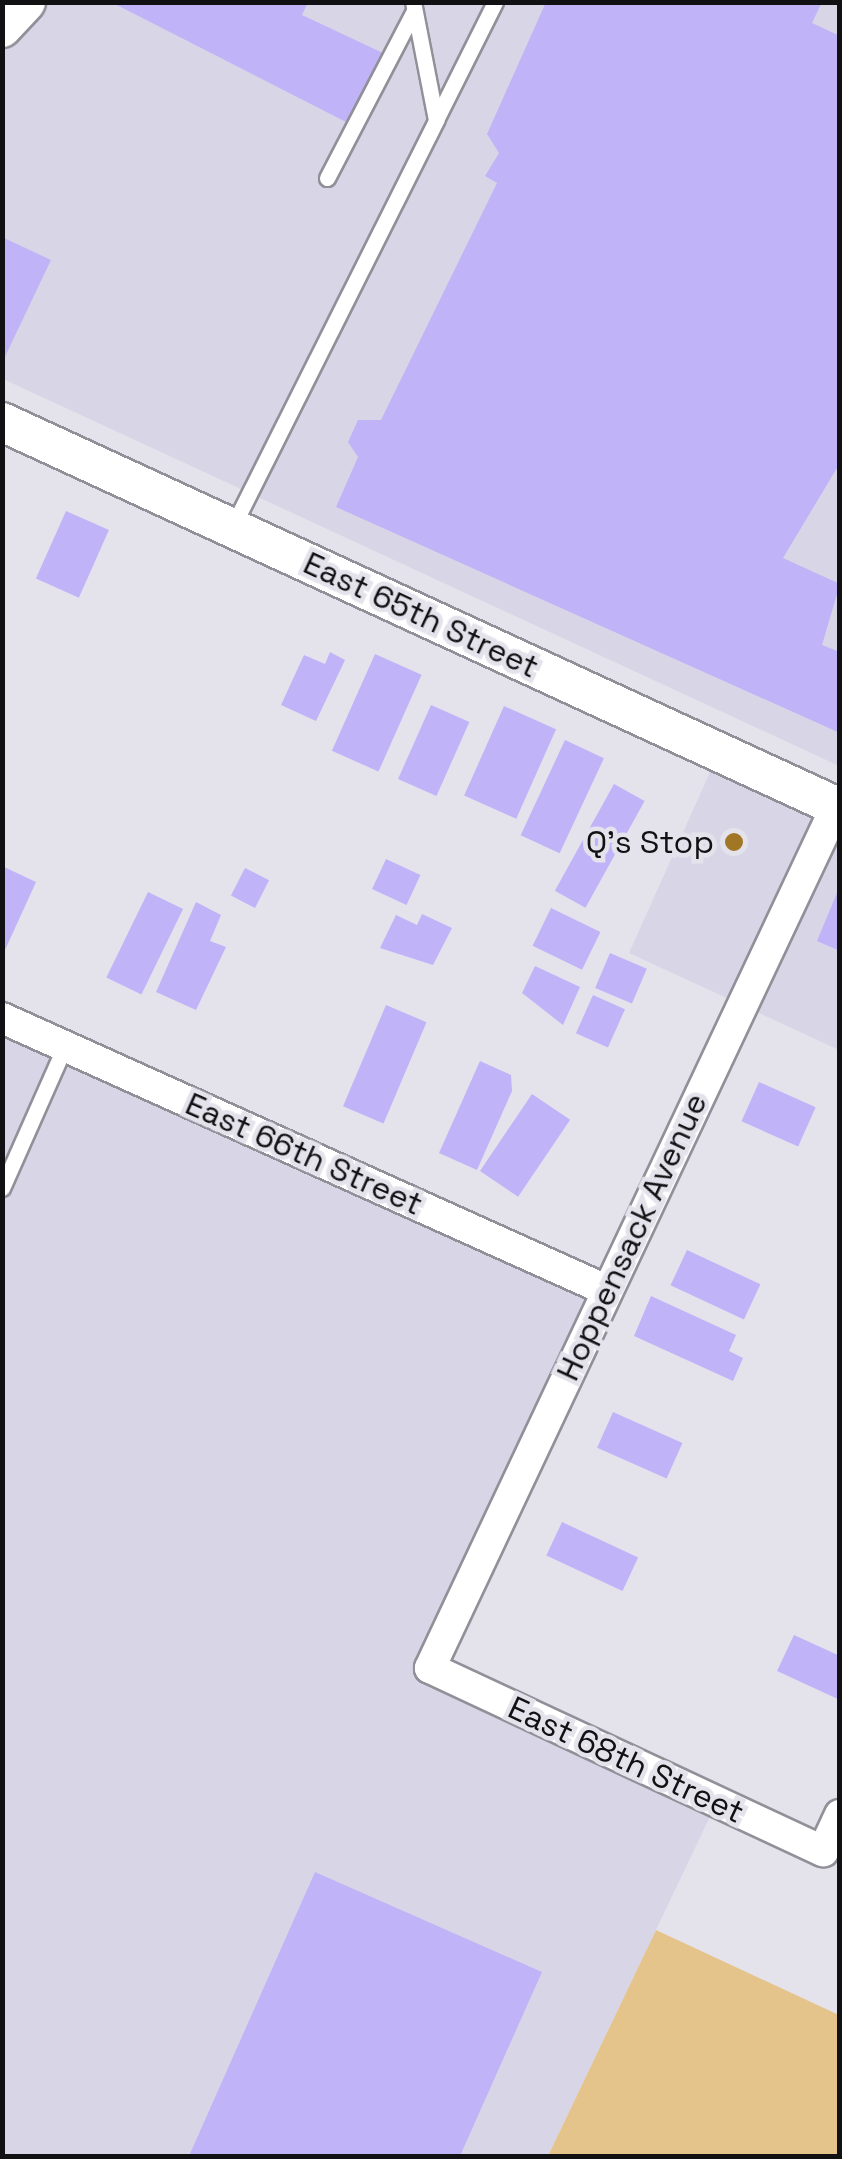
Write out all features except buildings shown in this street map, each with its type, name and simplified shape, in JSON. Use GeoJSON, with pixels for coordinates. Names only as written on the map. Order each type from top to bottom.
{"type":"FeatureCollection","features":[{"type":"Feature","properties":{"kind":"street"},"geometry":{"type":"LineString","coordinates":[[2,28],[26,2]]}},
{"type":"Feature","properties":{"kind":"street","name":"East 65th Street"},"geometry":{"type":"LineString","coordinates":[[2,422],[838,807]]}},
{"type":"Feature","properties":{"kind":"street","name":"Hoppensack Avenue"},"geometry":{"type":"LineString","coordinates":[[430,1668],[838,807]]}},
{"type":"Feature","properties":{"kind":"street","name":"East 66th Street"},"geometry":{"type":"LineString","coordinates":[[2,1018],[606,1290]]}},
{"type":"Feature","properties":{"kind":"street","name":"East 68th Street"},"geometry":{"type":"LineString","coordinates":[[430,1668],[823,1852],[840,1815]]}},
{"type":"Feature","properties":{"kind":"lane"},"geometry":{"type":"LineString","coordinates":[[232,528],[495,2]]}},
{"type":"Feature","properties":{"kind":"lane"},"geometry":{"type":"LineString","coordinates":[[414,7],[436,120]]}},
{"type":"Feature","properties":{"kind":"lane"},"geometry":{"type":"LineString","coordinates":[[327,178],[414,7]]}},
{"type":"Feature","properties":{"kind":"lane"},"geometry":{"type":"LineString","coordinates":[[2,1188],[64,1046]]}},
{"type":"Feature","properties":{"kind":"shaded area"},"geometry":{"type":"Polygon","coordinates":[[[3,3],[839,3],[839,766],[3,379],[3,3]]]}},
{"type":"Feature","properties":{"kind":"shaded area"},"geometry":{"type":"Polygon","coordinates":[[[719,752],[839,808],[839,1050],[629,953],[719,752]]]}},
{"type":"Feature","properties":{"kind":"shaded area"},"geometry":{"type":"Polygon","coordinates":[[[3,1018],[606,1290],[430,1668],[717,1802],[548,2156],[3,2156],[3,1018]]]}},
{"type":"Feature","properties":{"kind":"shaded area"},"geometry":{"type":"Polygon","coordinates":[[[656,1930],[839,2015],[839,2156],[548,2156],[656,1930]]]}},
{"type":"Feature","properties":{"kind":"place","name":"Q's Stop"},"geometry":{"type":"Point","coordinates":[734,842]}}]}
